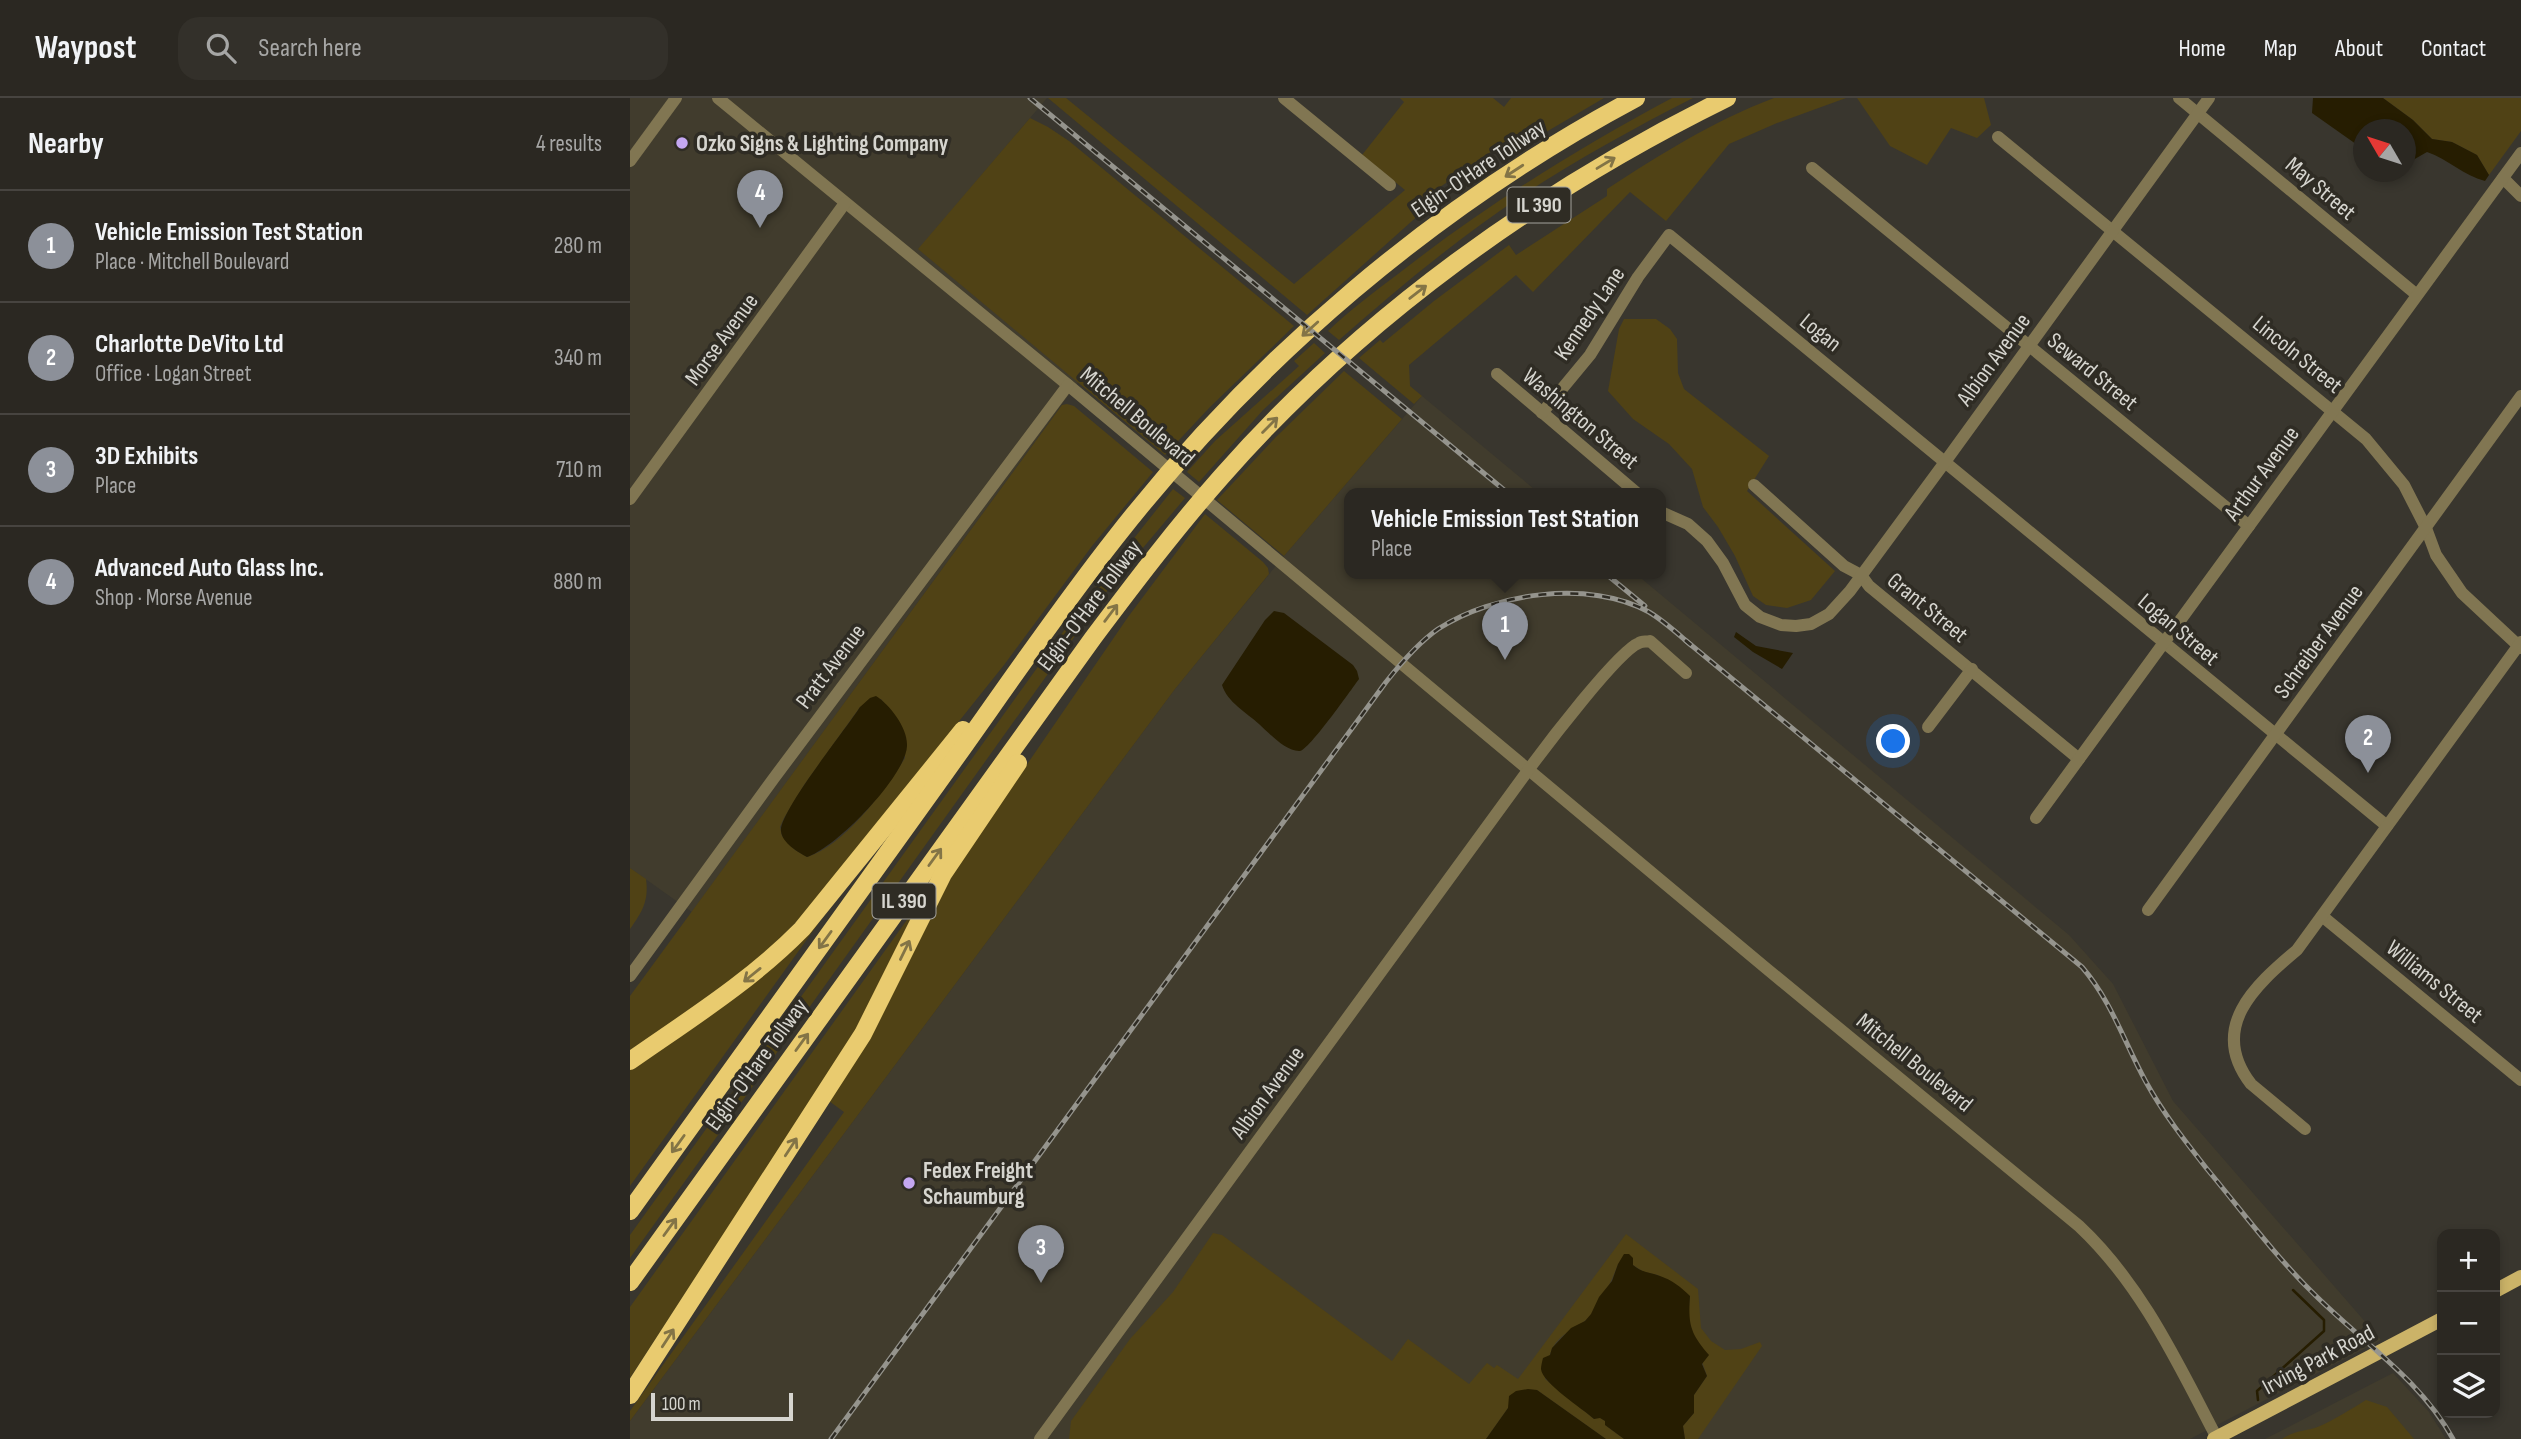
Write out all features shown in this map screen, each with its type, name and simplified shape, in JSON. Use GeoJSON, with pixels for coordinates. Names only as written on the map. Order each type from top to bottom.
{"type":"FeatureCollection","features":[{"type":"Feature","properties":{"kind":"highway","name":"Elgin-O'Hare Tollway"},"geometry":{"type":"LineString","coordinates":[[630,1211],[1115,538],[1222,413],[1333,308],[1414,242],[1489,187],[1574,133],[1636,98]]}},
{"type":"Feature","properties":{"kind":"highway","name":"Elgin-O'Hare Tollway"},"geometry":{"type":"LineString","coordinates":[[630,1282],[1093,638],[1181,523],[1223,475],[1365,335],[1466,255],[1634,146],[1727,98]]}},
{"type":"Feature","properties":{"kind":"highway"},"geometry":{"type":"LineString","coordinates":[[630,1395],[863,1034],[943,874],[1063,694],[1093,638]]}},
{"type":"Feature","properties":{"kind":"highway"},"geometry":{"type":"LineString","coordinates":[[630,1061],[741,984],[802,929],[960,733],[1036,646]]}},
{"type":"Feature","properties":{"kind":"main road"},"geometry":{"type":"LineString","coordinates":[[2500,1288],[2521,1277]]}},
{"type":"Feature","properties":{"kind":"main road","name":"Irving Park Road"},"geometry":{"type":"LineString","coordinates":[[2216,1438],[2437,1322]]}},
{"type":"Feature","properties":{"kind":"street"},"geometry":{"type":"LineString","coordinates":[[630,161],[676,98]]}},
{"type":"Feature","properties":{"kind":"street","name":"Mitchell Boulevard"},"geometry":{"type":"LineString","coordinates":[[718,98],[1068,385],[2088,1234],[2121,1270],[2164,1336],[2216,1438]]}},
{"type":"Feature","properties":{"kind":"street"},"geometry":{"type":"LineString","coordinates":[[1284,98],[1390,185]]}},
{"type":"Feature","properties":{"kind":"street","name":"May Street"},"geometry":{"type":"LineString","coordinates":[[2179,98],[2417,295]]}},
{"type":"Feature","properties":{"kind":"street","name":"Albion Avenue"},"geometry":{"type":"LineString","coordinates":[[1666,514],[1688,524],[1707,541],[1723,563],[1745,605],[1769,622],[1797,626],[1811,624],[1829,614],[1945,462],[2209,98]]}},
{"type":"Feature","properties":{"kind":"street","name":"Lincoln Street"},"geometry":{"type":"LineString","coordinates":[[1998,137],[2334,410],[2366,439],[2404,485],[2426,528],[2436,555],[2462,593],[2520,645]]}},
{"type":"Feature","properties":{"kind":"street","name":"Arthur Avenue"},"geometry":{"type":"LineString","coordinates":[[2036,818],[2521,153]]}},
{"type":"Feature","properties":{"kind":"street","name":"Seward Street"},"geometry":{"type":"LineString","coordinates":[[1812,168],[2249,526]]}},
{"type":"Feature","properties":{"kind":"street"},"geometry":{"type":"LineString","coordinates":[[2503,178],[2521,197]]}},
{"type":"Feature","properties":{"kind":"street","name":"Morse Avenue"},"geometry":{"type":"LineString","coordinates":[[630,499],[845,203]]}},
{"type":"Feature","properties":{"kind":"street","name":"Kennedy Lane"},"geometry":{"type":"LineString","coordinates":[[1542,413],[1590,355],[1638,277],[1669,235]]}},
{"type":"Feature","properties":{"kind":"street","name":"Logan"},"geometry":{"type":"LineString","coordinates":[[1669,235],[1945,462]]}},
{"type":"Feature","properties":{"kind":"street","name":"Washington Street"},"geometry":{"type":"LineString","coordinates":[[1497,374],[1631,488]]}},
{"type":"Feature","properties":{"kind":"street","name":"Pratt Avenue"},"geometry":{"type":"LineString","coordinates":[[630,976],[774,778],[1068,385]]}},
{"type":"Feature","properties":{"kind":"street","name":"Schreiber Avenue"},"geometry":{"type":"LineString","coordinates":[[2148,910],[2521,397]]}},
{"type":"Feature","properties":{"kind":"street","name":"Logan Street"},"geometry":{"type":"LineString","coordinates":[[1945,462],[2387,827]]}},
{"type":"Feature","properties":{"kind":"street","name":"Grant Street"},"geometry":{"type":"LineString","coordinates":[[1754,485],[1844,566],[1861,575],[1869,586],[2079,759]]}},
{"type":"Feature","properties":{"kind":"street"},"geometry":{"type":"LineString","coordinates":[[1529,769],[1570,716],[1637,643],[1650,641],[1686,673]]}},
{"type":"Feature","properties":{"kind":"street"},"geometry":{"type":"LineString","coordinates":[[2305,1129],[2245,1077],[2234,1050],[2235,1021],[2249,997],[2269,974],[2297,950],[2520,645]]}},
{"type":"Feature","properties":{"kind":"street"},"geometry":{"type":"LineString","coordinates":[[1928,727],[1972,669]]}},
{"type":"Feature","properties":{"kind":"street","name":"Albion Avenue"},"geometry":{"type":"LineString","coordinates":[[1040,1439],[1529,769]]}},
{"type":"Feature","properties":{"kind":"street","name":"Williams Street"},"geometry":{"type":"LineString","coordinates":[[2322,916],[2521,1080]]}},
{"type":"Feature","properties":{"kind":"shaded area"},"geometry":{"type":"Polygon","coordinates":[[[630,98],[1047,98],[919,249],[1079,381],[692,912],[630,868],[630,98]]]}},
{"type":"Feature","properties":{"kind":"shaded area"},"geometry":{"type":"Polygon","coordinates":[[[1048,98],[1066,98],[1294,284],[1405,190],[1362,155],[1404,102],[1400,98],[1493,98],[1504,107],[1511,98],[1604,98],[1512,152],[1505,142],[1430,194],[1431,204],[1307,315],[1048,98]]]}},
{"type":"Feature","properties":{"kind":"shaded area"},"geometry":{"type":"Polygon","coordinates":[[[1672,98],[1693,98],[1605,145],[1520,197],[1427,266],[1339,340],[1328,331],[1353,308],[1497,202],[1600,138],[1672,98]]]}},
{"type":"Feature","properties":{"kind":"shaded area"},"geometry":{"type":"Polygon","coordinates":[[[1774,98],[1846,98],[1729,144],[1666,221],[1630,192],[1533,292],[1516,275],[1409,365],[1410,386],[1422,396],[1414,404],[1359,358],[1380,340],[1383,343],[1509,245],[1516,255],[1607,196],[1607,189],[1667,151],[1730,117],[1774,98]]]}},
{"type":"Feature","properties":{"kind":"shaded area"},"geometry":{"type":"Polygon","coordinates":[[[1857,98],[1984,98],[1991,125],[1977,138],[1951,128],[1927,165],[1890,146],[1857,98]]]}},
{"type":"Feature","properties":{"kind":"shaded area"},"geometry":{"type":"Polygon","coordinates":[[[2313,98],[2383,98],[2412,119],[2353,119],[2353,142],[2312,113],[2313,98]]]}},
{"type":"Feature","properties":{"kind":"shaded area"},"geometry":{"type":"Polygon","coordinates":[[[2383,98],[2521,98],[2521,131],[2489,175],[2477,155],[2452,142],[2432,139],[2416,123],[2416,119],[2412,119],[2383,98]]]}},
{"type":"Feature","properties":{"kind":"shaded area"},"geometry":{"type":"Polygon","coordinates":[[[1030,118],[1069,141],[1294,326],[1210,407],[1165,455],[918,249],[1030,118]]]}},
{"type":"Feature","properties":{"kind":"shaded area"},"geometry":{"type":"Polygon","coordinates":[[[2416,123],[2432,139],[2452,142],[2477,155],[2489,175],[2485,181],[2477,179],[2427,152],[2416,158],[2416,123]]]}},
{"type":"Feature","properties":{"kind":"shaded area"},"geometry":{"type":"Polygon","coordinates":[[[1624,319],[1656,319],[1670,329],[1677,339],[1678,373],[1684,389],[1769,456],[1747,491],[1835,571],[1811,600],[1787,608],[1766,605],[1753,596],[1735,556],[1703,507],[1692,469],[1669,444],[1633,419],[1608,391],[1619,329],[1624,319]]]}},
{"type":"Feature","properties":{"kind":"shaded area"},"geometry":{"type":"Polygon","coordinates":[[[1314,343],[1325,353],[1263,410],[1199,482],[1187,472],[1215,441],[1299,366],[1294,361],[1314,343]]]}},
{"type":"Feature","properties":{"kind":"shaded area"},"geometry":{"type":"Polygon","coordinates":[[[1344,371],[1402,419],[1284,556],[1217,500],[1275,438],[1344,371]]]}},
{"type":"Feature","properties":{"kind":"shaded area"},"geometry":{"type":"Polygon","coordinates":[[[1422,396],[1533,488],[1344,488],[1344,579],[1642,579],[2069,935],[2113,984],[2173,1101],[2381,1340],[2190,1439],[630,1439],[630,1421],[1175,689],[1284,556],[1422,396]]]}},
{"type":"Feature","properties":{"kind":"shaded area"},"geometry":{"type":"Polygon","coordinates":[[[1062,405],[1074,406],[1153,472],[1092,546],[1004,665],[808,910],[760,959],[630,1052],[630,996],[1062,405]],[[881,699],[860,707],[804,785],[784,818],[780,827],[782,836],[795,850],[807,857],[821,851],[863,815],[905,758],[901,725],[881,699]]]}},
{"type":"Feature","properties":{"kind":"shaded area"},"geometry":{"type":"Polygon","coordinates":[[[1173,489],[1185,498],[1110,587],[630,1258],[630,1235],[1093,590],[1173,489]]]}},
{"type":"Feature","properties":{"kind":"shaded area"},"geometry":{"type":"Polygon","coordinates":[[[1205,514],[1263,562],[1269,574],[1175,689],[630,1421],[630,1411],[844,1112],[829,1101],[943,891],[969,849],[1128,617],[1205,514]]]}},
{"type":"Feature","properties":{"kind":"shaded area"},"geometry":{"type":"Polygon","coordinates":[[[1274,611],[1284,613],[1353,665],[1359,679],[1321,731],[1300,751],[1289,748],[1273,737],[1233,702],[1222,685],[1265,620],[1274,611]]]}},
{"type":"Feature","properties":{"kind":"shaded area"},"geometry":{"type":"Polygon","coordinates":[[[1736,632],[1756,646],[1793,653],[1782,669],[1734,637],[1736,632]]]}},
{"type":"Feature","properties":{"kind":"shaded area"},"geometry":{"type":"Polygon","coordinates":[[[876,696],[892,711],[905,732],[907,746],[904,759],[883,792],[868,809],[835,840],[807,857],[784,839],[781,831],[783,821],[801,789],[860,707],[876,696]]]}},
{"type":"Feature","properties":{"kind":"shaded area"},"geometry":{"type":"Polygon","coordinates":[[[630,868],[646,879],[647,887],[644,906],[630,929],[630,868]]]}},
{"type":"Feature","properties":{"kind":"shaded area"},"geometry":{"type":"Polygon","coordinates":[[[914,910],[917,911],[853,1036],[630,1378],[630,1307],[914,910]]]}},
{"type":"Feature","properties":{"kind":"shaded area"},"geometry":{"type":"Polygon","coordinates":[[[816,922],[818,924],[630,1186],[630,1070],[737,996],[816,922]]]}},
{"type":"Feature","properties":{"kind":"shaded area"},"geometry":{"type":"Polygon","coordinates":[[[1213,1233],[1222,1235],[1392,1361],[1408,1339],[1469,1384],[1487,1363],[1494,1368],[1497,1365],[1518,1379],[1626,1234],[1698,1289],[1701,1328],[1711,1341],[1725,1350],[1741,1349],[1760,1342],[1762,1346],[1698,1439],[1685,1439],[1683,1426],[1694,1413],[1694,1395],[1707,1376],[1688,1320],[1690,1296],[1658,1275],[1644,1272],[1633,1265],[1618,1264],[1605,1294],[1591,1316],[1556,1342],[1545,1379],[1594,1419],[1599,1417],[1605,1421],[1605,1425],[1624,1439],[1606,1439],[1537,1390],[1508,1408],[1486,1439],[1069,1439],[1071,1421],[1130,1339],[1173,1292],[1213,1233]]]}},
{"type":"Feature","properties":{"kind":"shaded area"},"geometry":{"type":"Polygon","coordinates":[[[1624,1254],[1633,1258],[1636,1268],[1668,1280],[1690,1296],[1689,1314],[1692,1328],[1709,1355],[1702,1364],[1707,1376],[1694,1395],[1694,1413],[1683,1426],[1685,1439],[1624,1439],[1605,1425],[1605,1421],[1594,1419],[1564,1396],[1548,1381],[1541,1369],[1543,1358],[1550,1355],[1552,1348],[1571,1328],[1585,1321],[1591,1314],[1599,1297],[1612,1281],[1624,1254]]]}},
{"type":"Feature","properties":{"kind":"shaded area"},"geometry":{"type":"Polygon","coordinates":[[[2393,1373],[2429,1412],[2446,1439],[2265,1439],[2393,1373]]]}},
{"type":"Feature","properties":{"kind":"shaded area"},"geometry":{"type":"Polygon","coordinates":[[[1537,1390],[1606,1439],[1486,1439],[1508,1408],[1509,1396],[1516,1391],[1537,1390]]]}},
{"type":"Feature","properties":{"kind":"shaded area"},"geometry":{"type":"Polygon","coordinates":[[[2366,1400],[2387,1407],[2414,1439],[2282,1439],[2326,1423],[2366,1400]]]}},
{"type":"Feature","properties":{"kind":"waterway"},"geometry":{"type":"LineString","coordinates":[[2258,1400],[2257,1391],[2324,1331],[2324,1320],[2293,1290]]}},
{"type":"Feature","properties":{"kind":"railway"},"geometry":{"type":"LineString","coordinates":[[1030,98],[1502,488]]}},
{"type":"Feature","properties":{"kind":"railway"},"geometry":{"type":"LineString","coordinates":[[1612,579],[1645,606]]}},
{"type":"Feature","properties":{"kind":"railway"},"geometry":{"type":"LineString","coordinates":[[831,1439],[1386,682],[1424,641],[1438,629],[1486,607],[1513,599],[1571,593],[1625,602],[1649,612],[1691,645]]}},
{"type":"Feature","properties":{"kind":"railway"},"geometry":{"type":"LineString","coordinates":[[1685,640],[2082,967],[2110,1008],[2153,1093],[2207,1169],[2300,1279],[2424,1398],[2453,1439]]}},
{"type":"Feature","properties":{"kind":"place","name":"Ozko Signs & Lighting Company"},"geometry":{"type":"Point","coordinates":[682,143]}},
{"type":"Feature","properties":{"kind":"place","name":"Advanced Auto Glass Inc."},"geometry":{"type":"Point","coordinates":[760,228]}},
{"type":"Feature","properties":{"kind":"place","name":"Vehicle Emission Test Station"},"geometry":{"type":"Point","coordinates":[1505,660]}},
{"type":"Feature","properties":{"kind":"place","name":"Charlotte DeVito Ltd"},"geometry":{"type":"Point","coordinates":[2368,773]}},
{"type":"Feature","properties":{"kind":"place","name":"Fedex Freight Schaumburg"},"geometry":{"type":"Point","coordinates":[909,1183]}},
{"type":"Feature","properties":{"kind":"place","name":"3D Exhibits"},"geometry":{"type":"Point","coordinates":[1041,1283]}}]}
